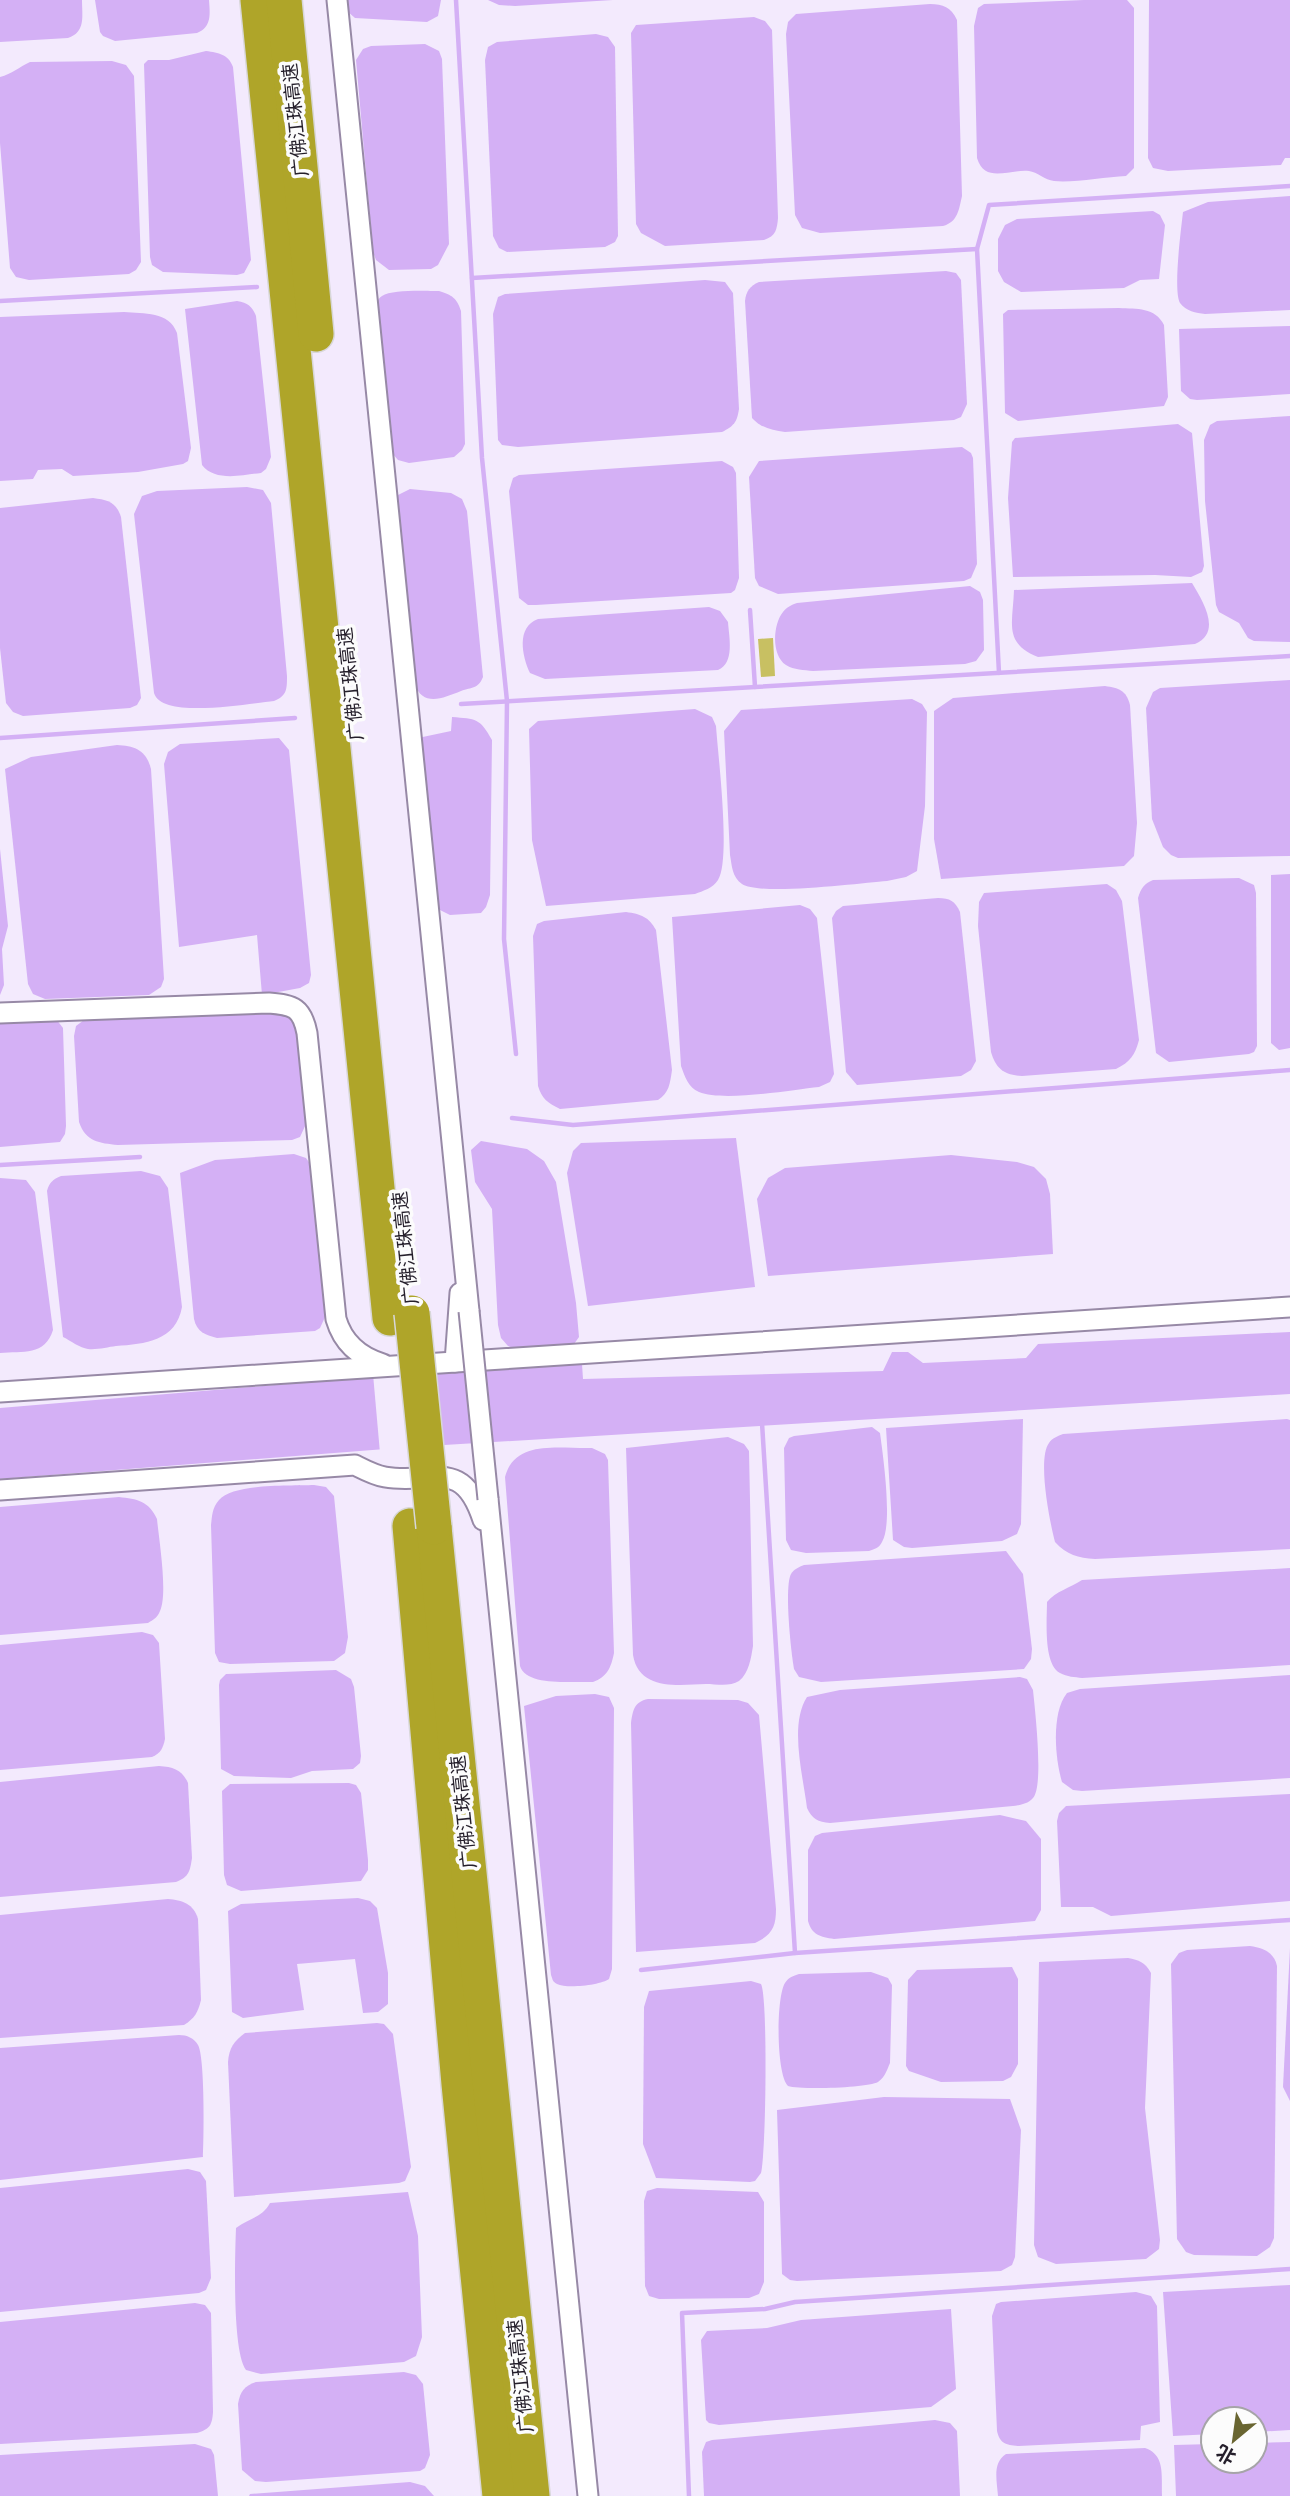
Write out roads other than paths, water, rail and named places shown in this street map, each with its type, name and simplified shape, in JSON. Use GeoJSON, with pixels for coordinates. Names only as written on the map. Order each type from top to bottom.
{"type":"FeatureCollection","features":[{"type":"Feature","properties":{"kind":"highway","name":"广佛江珠高速"},"geometry":{"type":"LineString","coordinates":[[258,0],[422,1526],[531,2496]]}},
{"type":"Feature","properties":{"kind":"highway","name":"广佛江珠高速"},"geometry":{"type":"LineString","coordinates":[[284,0],[401,1315]]}},
{"type":"Feature","properties":{"kind":"highway","name":"广佛江珠高速"},"geometry":{"type":"LineString","coordinates":[[422,1526],[459,2084],[500,2496]]}},
{"type":"Feature","properties":{"kind":"street"},"geometry":{"type":"LineString","coordinates":[[337,0],[588,2496]]}},
{"type":"Feature","properties":{"kind":"street"},"geometry":{"type":"LineString","coordinates":[[0,1013],[269,1003],[289,1005],[296,1009],[304,1020],[307,1034],[336,1319],[339,1329],[353,1349],[373,1361],[395,1366]]}},
{"type":"Feature","properties":{"kind":"street"},"geometry":{"type":"LineString","coordinates":[[454,1362],[464,1257]]}},
{"type":"Feature","properties":{"kind":"street"},"geometry":{"type":"LineString","coordinates":[[0,1392],[1290,1307]]}},
{"type":"Feature","properties":{"kind":"street"},"geometry":{"type":"LineString","coordinates":[[0,1490],[355,1465],[387,1478],[445,1476],[463,1485],[477,1501],[495,1559]]}},
{"type":"Feature","properties":{"kind":"waterway"},"geometry":{"type":"LineString","coordinates":[[456,0],[482,458],[507,701],[504,939],[516,1054]]}},
{"type":"Feature","properties":{"kind":"waterway"},"geometry":{"type":"LineString","coordinates":[[999,673],[977,249],[989,205],[1290,186]]}},
{"type":"Feature","properties":{"kind":"waterway"},"geometry":{"type":"LineString","coordinates":[[472,278],[977,249]]}},
{"type":"Feature","properties":{"kind":"waterway"},"geometry":{"type":"LineString","coordinates":[[0,301],[257,287]]}},
{"type":"Feature","properties":{"kind":"waterway"},"geometry":{"type":"LineString","coordinates":[[750,610],[755,687]]}},
{"type":"Feature","properties":{"kind":"waterway"},"geometry":{"type":"LineString","coordinates":[[461,704],[1290,656]]}},
{"type":"Feature","properties":{"kind":"waterway"},"geometry":{"type":"LineString","coordinates":[[0,738],[295,718]]}},
{"type":"Feature","properties":{"kind":"waterway"},"geometry":{"type":"LineString","coordinates":[[512,1118],[573,1125],[1290,1070]]}},
{"type":"Feature","properties":{"kind":"waterway"},"geometry":{"type":"LineString","coordinates":[[0,1165],[140,1157]]}},
{"type":"Feature","properties":{"kind":"waterway"},"geometry":{"type":"LineString","coordinates":[[762,1423],[795,1953]]}},
{"type":"Feature","properties":{"kind":"waterway"},"geometry":{"type":"LineString","coordinates":[[641,1970],[795,1953],[1290,1920]]}},
{"type":"Feature","properties":{"kind":"waterway"},"geometry":{"type":"LineString","coordinates":[[689,2496],[682,2313],[765,2309],[795,2302],[1290,2269]]}}]}
